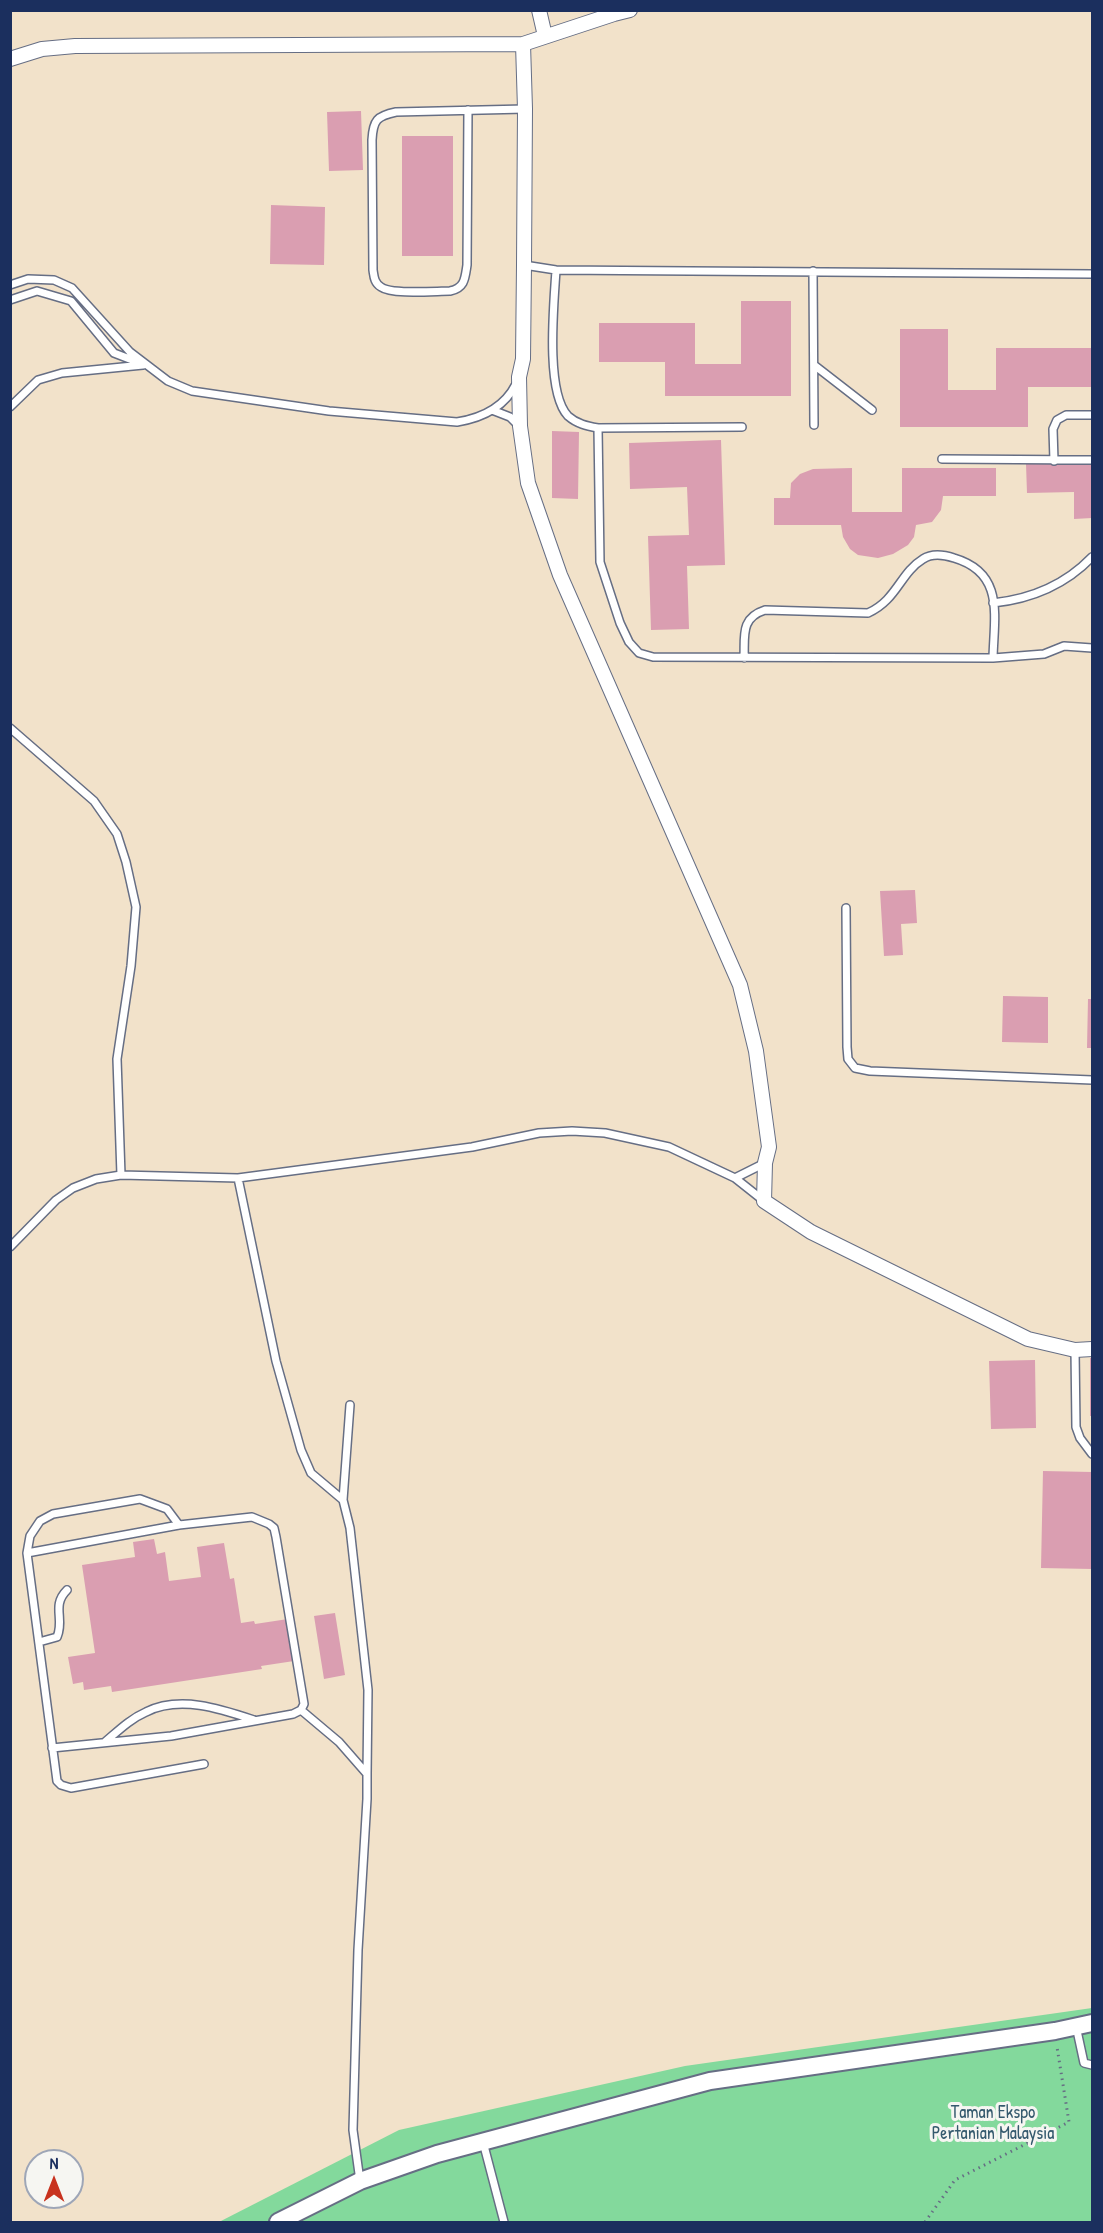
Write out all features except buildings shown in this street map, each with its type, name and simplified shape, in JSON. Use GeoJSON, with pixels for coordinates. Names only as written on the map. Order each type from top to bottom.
{"type":"FeatureCollection","features":[{"type":"Feature","properties":{"kind":"street"},"geometry":{"type":"LineString","coordinates":[[539,10],[545,36]]}},
{"type":"Feature","properties":{"kind":"street"},"geometry":{"type":"LineString","coordinates":[[10,59],[42,49],[75,46],[523,44],[630,10]]}},
{"type":"Feature","properties":{"kind":"street"},"geometry":{"type":"LineString","coordinates":[[523,44],[525,109],[523,359],[519,377],[520,426],[528,483],[560,575],[599,669],[740,985],[756,1051],[769,1147],[765,1163],[764,1201],[811,1232],[1028,1339],[1075,1350],[1092,1349]]}},
{"type":"Feature","properties":{"kind":"street"},"geometry":{"type":"LineString","coordinates":[[278,2223],[360,2181],[437,2154],[710,2081],[1055,2031],[1084,2024]]}},
{"type":"Feature","properties":{"kind":"lane"},"geometry":{"type":"LineString","coordinates":[[468,110],[467,265],[463,285],[450,291],[391,290],[381,287],[374,280],[373,270],[372,140],[373,128],[377,119],[384,114],[396,112],[468,110],[525,109]]}},
{"type":"Feature","properties":{"kind":"lane"},"geometry":{"type":"LineString","coordinates":[[524,265],[556,270],[1092,274]]}},
{"type":"Feature","properties":{"kind":"lane"},"geometry":{"type":"LineString","coordinates":[[556,270],[552,350],[554,375],[560,400],[567,415],[582,425],[598,428],[742,427]]}},
{"type":"Feature","properties":{"kind":"lane"},"geometry":{"type":"LineString","coordinates":[[813,271],[814,425]]}},
{"type":"Feature","properties":{"kind":"lane"},"geometry":{"type":"LineString","coordinates":[[10,285],[28,279],[54,280],[72,288],[130,352],[168,381],[192,391],[329,411],[457,422],[478,418],[492,410],[511,395],[519,377]]}},
{"type":"Feature","properties":{"kind":"lane"},"geometry":{"type":"LineString","coordinates":[[10,300],[37,291],[71,301],[114,353],[146,364]]}},
{"type":"Feature","properties":{"kind":"lane"},"geometry":{"type":"LineString","coordinates":[[10,407],[38,380],[62,373],[146,364]]}},
{"type":"Feature","properties":{"kind":"lane"},"geometry":{"type":"LineString","coordinates":[[814,365],[872,410]]}},
{"type":"Feature","properties":{"kind":"lane"},"geometry":{"type":"LineString","coordinates":[[492,410],[510,417],[520,426]]}},
{"type":"Feature","properties":{"kind":"lane"},"geometry":{"type":"LineString","coordinates":[[1054,461],[1053,429],[1056,420],[1066,416],[1092,415]]}},
{"type":"Feature","properties":{"kind":"lane"},"geometry":{"type":"LineString","coordinates":[[598,428],[600,562],[620,623],[629,642],[639,653],[653,657],[993,658],[1044,654],[1064,646],[1092,648]]}},
{"type":"Feature","properties":{"kind":"lane"},"geometry":{"type":"LineString","coordinates":[[942,459],[1092,460]]}},
{"type":"Feature","properties":{"kind":"lane"},"geometry":{"type":"LineString","coordinates":[[744,658],[745,624],[754,614],[765,610],[868,614],[880,608],[899,588],[912,568],[925,557],[943,555],[966,562],[981,571],[990,585],[993,603],[993,658]]}},
{"type":"Feature","properties":{"kind":"lane"},"geometry":{"type":"LineString","coordinates":[[993,603],[1037,593],[1074,574],[1092,557]]}},
{"type":"Feature","properties":{"kind":"lane"},"geometry":{"type":"LineString","coordinates":[[10,728],[94,801],[117,834],[126,862],[136,908],[131,966],[117,1059],[121,1175]]}},
{"type":"Feature","properties":{"kind":"lane"},"geometry":{"type":"LineString","coordinates":[[846,908],[847,1047],[848,1059],[855,1068],[927,1074],[1092,1080]]}},
{"type":"Feature","properties":{"kind":"lane"},"geometry":{"type":"LineString","coordinates":[[10,1247],[56,1200],[73,1188],[96,1179],[121,1175],[238,1178],[472,1147],[539,1133],[572,1131],[605,1133],[669,1147],[735,1178],[764,1201]]}},
{"type":"Feature","properties":{"kind":"lane"},"geometry":{"type":"LineString","coordinates":[[735,1178],[765,1163]]}},
{"type":"Feature","properties":{"kind":"lane"},"geometry":{"type":"LineString","coordinates":[[238,1178],[276,1361],[301,1450],[311,1473],[343,1500]]}},
{"type":"Feature","properties":{"kind":"lane"},"geometry":{"type":"LineString","coordinates":[[1075,1350],[1076,1427],[1080,1438],[1092,1454]]}},
{"type":"Feature","properties":{"kind":"lane"},"geometry":{"type":"LineString","coordinates":[[350,1405],[343,1500],[350,1528],[368,1690],[368,1799],[358,1950],[353,2130],[360,2181]]}},
{"type":"Feature","properties":{"kind":"lane"},"geometry":{"type":"LineString","coordinates":[[179,1525],[167,1509],[140,1499],[53,1514],[40,1521],[35,1528],[30,1536],[27,1553],[56,1777],[61,1785],[66,1787],[204,1764]]}},
{"type":"Feature","properties":{"kind":"lane"},"geometry":{"type":"LineString","coordinates":[[27,1553],[179,1525],[252,1517],[269,1524],[274,1528],[304,1704],[301,1710],[293,1714],[171,1736],[52,1748]]}},
{"type":"Feature","properties":{"kind":"lane"},"geometry":{"type":"LineString","coordinates":[[39,1642],[57,1637],[61,1629],[58,1607],[61,1597],[67,1590]]}},
{"type":"Feature","properties":{"kind":"lane"},"geometry":{"type":"LineString","coordinates":[[105,1742],[127,1723],[148,1711],[177,1704],[205,1706],[255,1721]]}},
{"type":"Feature","properties":{"kind":"lane"},"geometry":{"type":"LineString","coordinates":[[301,1710],[339,1742],[367,1774]]}},
{"type":"Feature","properties":{"kind":"lane"},"geometry":{"type":"LineString","coordinates":[[1084,2024],[1084,2062],[1092,2065]]}},
{"type":"Feature","properties":{"kind":"lane"},"geometry":{"type":"LineString","coordinates":[[483,2142],[504,2223]]}},
{"type":"Feature","properties":{"kind":"path"},"geometry":{"type":"LineString","coordinates":[[925,2223],[955,2180],[1069,2122],[1055,2031]]}},
{"type":"Feature","properties":{"kind":"green space","name":"Taman Ekspo Pertanian Malaysia"},"geometry":{"type":"Polygon","coordinates":[[[1092,2008],[1092,2222],[219,2222],[399,2130],[685,2066],[1092,2008]]]}}]}
